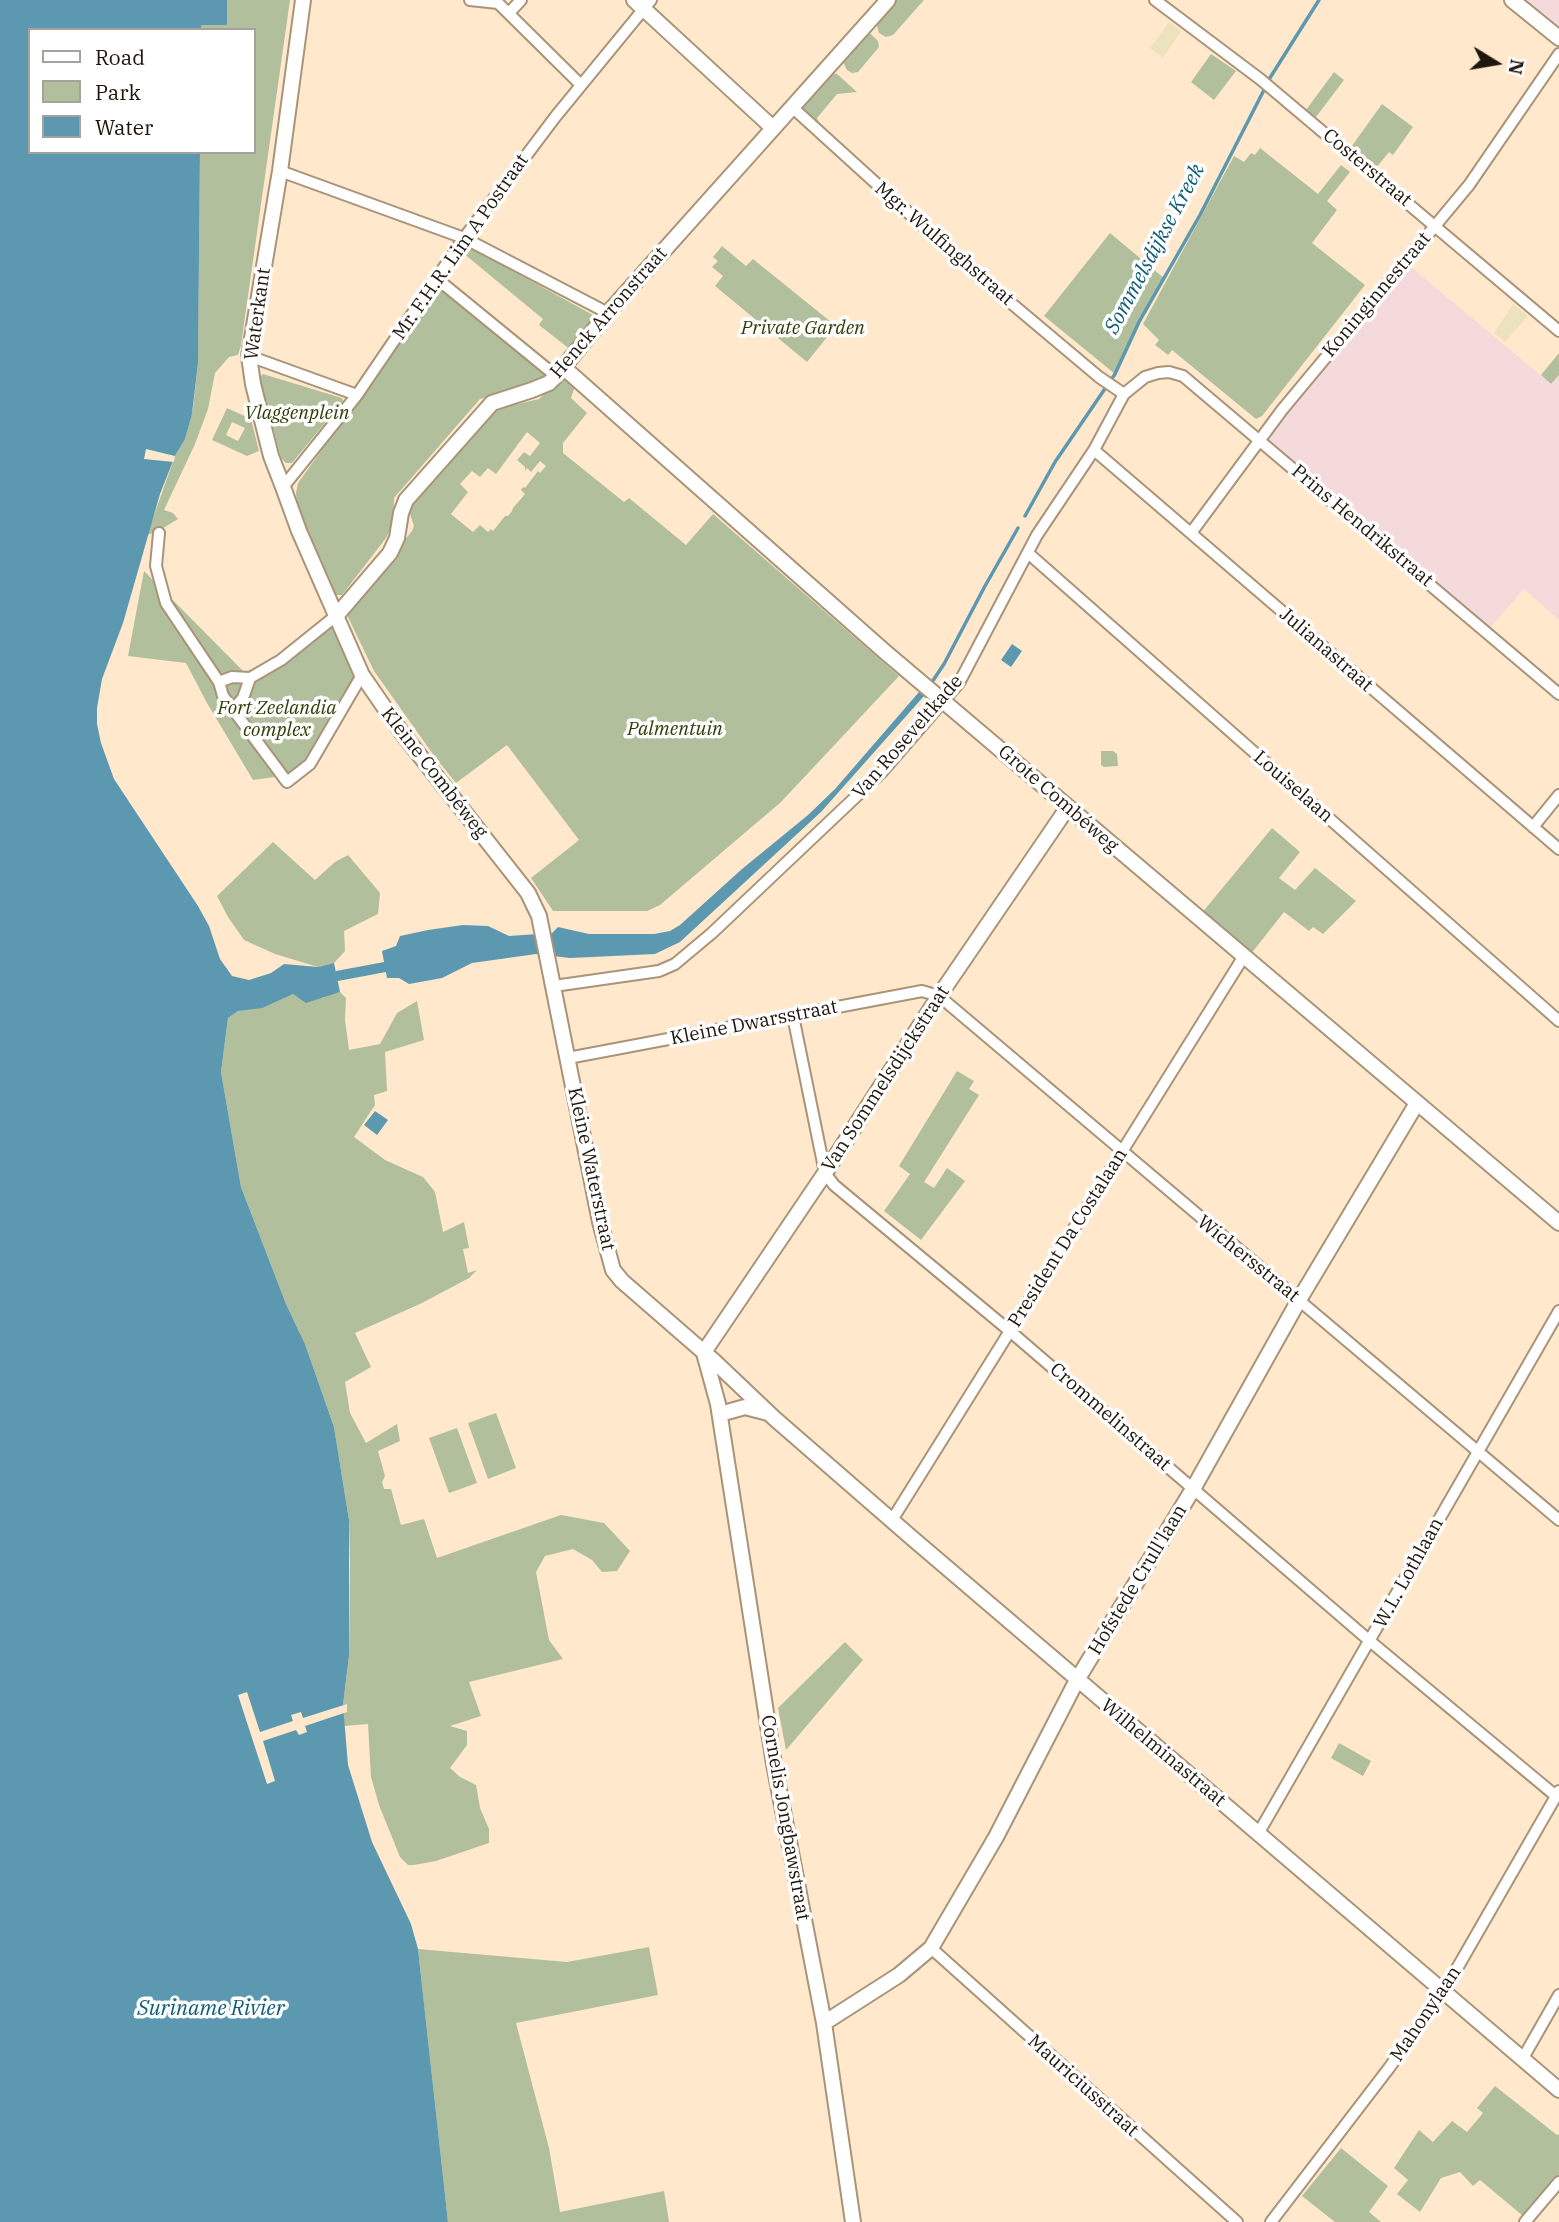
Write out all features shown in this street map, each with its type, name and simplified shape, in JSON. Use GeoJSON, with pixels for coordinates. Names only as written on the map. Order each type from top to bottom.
{"type":"FeatureCollection","features":[{"type":"Feature","properties":{"kind":"street","name":"Waterkant"},"geometry":{"type":"LineString","coordinates":[[303,0],[280,171],[249,356],[253,384],[271,456],[299,531],[337,615]]}},
{"type":"Feature","properties":{"kind":"street"},"geometry":{"type":"LineString","coordinates":[[470,0],[497,3],[580,84]]}},
{"type":"Feature","properties":{"kind":"street"},"geometry":{"type":"LineString","coordinates":[[509,13],[521,0]]}},
{"type":"Feature","properties":{"kind":"street","name":"Henck Arronstraat"},"geometry":{"type":"LineString","coordinates":[[337,615],[390,553],[397,538],[406,499],[492,403],[549,383],[608,313],[888,0]]}},
{"type":"Feature","properties":{"kind":"street","name":"Costerstraat"},"geometry":{"type":"LineString","coordinates":[[1155,0],[1270,87],[1559,331]]}},
{"type":"Feature","properties":{"kind":"street"},"geometry":{"type":"LineString","coordinates":[[1512,0],[1559,38]]}},
{"type":"Feature","properties":{"kind":"street"},"geometry":{"type":"LineString","coordinates":[[642,3],[773,128]]}},
{"type":"Feature","properties":{"kind":"street","name":"Mr. F.H.R. Lim A Postraat"},"geometry":{"type":"LineString","coordinates":[[283,487],[357,395],[464,237],[642,3]]}},
{"type":"Feature","properties":{"kind":"street","name":"Koninginnestraat"},"geometry":{"type":"LineString","coordinates":[[1191,533],[1362,311],[1469,185],[1559,54]]}},
{"type":"Feature","properties":{"kind":"street","name":"Mgr. Wulfinghstraat"},"geometry":{"type":"LineString","coordinates":[[792,107],[967,266],[1099,377],[1122,392]]}},
{"type":"Feature","properties":{"kind":"street"},"geometry":{"type":"LineString","coordinates":[[280,171],[464,237],[608,313]]}},
{"type":"Feature","properties":{"kind":"street"},"geometry":{"type":"LineString","coordinates":[[436,278],[559,372]]}},
{"type":"Feature","properties":{"kind":"street"},"geometry":{"type":"LineString","coordinates":[[249,356],[357,395]]}},
{"type":"Feature","properties":{"kind":"street","name":"Grote Combéweg"},"geometry":{"type":"LineString","coordinates":[[559,372],[1559,1223]]}},
{"type":"Feature","properties":{"kind":"street","name":"Prins Hendrikstraat"},"geometry":{"type":"LineString","coordinates":[[1158,373],[1169,372],[1183,376],[1559,694]]}},
{"type":"Feature","properties":{"kind":"street","name":"Van Roseveltkade"},"geometry":{"type":"LineString","coordinates":[[554,986],[660,971],[675,964],[712,933],[882,772],[941,699],[959,683],[1028,553],[1094,450],[1122,392],[1144,377],[1158,373]]}},
{"type":"Feature","properties":{"kind":"street","name":"Julianastraat"},"geometry":{"type":"LineString","coordinates":[[1094,450],[1559,849]]}},
{"type":"Feature","properties":{"kind":"street"},"geometry":{"type":"LineString","coordinates":[[159,533],[156,566],[166,603],[219,682],[223,696],[287,782],[310,764],[362,675]]}},
{"type":"Feature","properties":{"kind":"street","name":"Louiselaan"},"geometry":{"type":"LineString","coordinates":[[1028,553],[1559,1021]]}},
{"type":"Feature","properties":{"kind":"street"},"geometry":{"type":"LineString","coordinates":[[219,682],[225,678],[250,678],[281,660],[337,615]]}},
{"type":"Feature","properties":{"kind":"street","name":"Kleine Combéweg"},"geometry":{"type":"LineString","coordinates":[[337,615],[362,675],[402,733],[528,893],[541,925]]}},
{"type":"Feature","properties":{"kind":"street"},"geometry":{"type":"LineString","coordinates":[[233,709],[243,698],[250,678]]}},
{"type":"Feature","properties":{"kind":"street"},"geometry":{"type":"LineString","coordinates":[[1533,827],[1559,794]]}},
{"type":"Feature","properties":{"kind":"street","name":"Van Sommelsdijckstraat"},"geometry":{"type":"LineString","coordinates":[[704,1352],[825,1173],[939,996],[1068,807]]}},
{"type":"Feature","properties":{"kind":"street","name":"Kleine Waterstraat"},"geometry":{"type":"LineString","coordinates":[[541,925],[600,1222],[613,1270],[622,1281],[704,1352],[758,1408]]}},
{"type":"Feature","properties":{"kind":"street","name":"President Da Costalaan"},"geometry":{"type":"LineString","coordinates":[[892,1520],[1244,956]]}},
{"type":"Feature","properties":{"kind":"street","name":"Kleine Dwarsstraat"},"geometry":{"type":"LineString","coordinates":[[568,1058],[922,991],[939,996]]}},
{"type":"Feature","properties":{"kind":"street","name":"Wichersstraat"},"geometry":{"type":"LineString","coordinates":[[939,996],[1559,1520]]}},
{"type":"Feature","properties":{"kind":"street"},"geometry":{"type":"LineString","coordinates":[[793,1016],[825,1173]]}},
{"type":"Feature","properties":{"kind":"street","name":"Hofstede Crull'laan"},"geometry":{"type":"LineString","coordinates":[[824,2023],[899,1975],[931,1948],[996,1837],[1077,1680],[1193,1489],[1298,1300],[1417,1102]]}},
{"type":"Feature","properties":{"kind":"street","name":"Crommelinstraat"},"geometry":{"type":"LineString","coordinates":[[825,1173],[834,1185],[1011,1332],[1371,1642],[1557,1794]]}},
{"type":"Feature","properties":{"kind":"street","name":"W.L. Lothlaan"},"geometry":{"type":"LineString","coordinates":[[1258,1834],[1371,1642],[1559,1311]]}},
{"type":"Feature","properties":{"kind":"street"},"geometry":{"type":"LineString","coordinates":[[704,1352],[719,1409],[742,1401],[758,1408]]}},
{"type":"Feature","properties":{"kind":"street"},"geometry":{"type":"LineString","coordinates":[[724,1442],[732,1422],[758,1408]]}},
{"type":"Feature","properties":{"kind":"street","name":"Wilhelminastraat"},"geometry":{"type":"LineString","coordinates":[[758,1408],[1559,2090]]}},
{"type":"Feature","properties":{"kind":"street","name":"Cornelis Jongbawstraat"},"geometry":{"type":"LineString","coordinates":[[719,1409],[774,1764],[824,2023],[853,2222]]}},
{"type":"Feature","properties":{"kind":"street","name":"Mahonylaan"},"geometry":{"type":"LineString","coordinates":[[1272,2222],[1444,1991],[1557,1794]]}},
{"type":"Feature","properties":{"kind":"street","name":"Mauriciusstraat"},"geometry":{"type":"LineString","coordinates":[[931,1948],[1237,2222]]}},
{"type":"Feature","properties":{"kind":"street"},"geometry":{"type":"LineString","coordinates":[[1523,2058],[1559,1995]]}},
{"type":"Feature","properties":{"kind":"street"},"geometry":{"type":"LineString","coordinates":[[1525,2222],[1558,2184]]}},
{"type":"Feature","properties":{"kind":"shaded area"},"geometry":{"type":"Polygon","coordinates":[[[1525,0],[1559,0],[1559,27],[1525,0]]]}},
{"type":"Feature","properties":{"kind":"shaded area"},"geometry":{"type":"Polygon","coordinates":[[[1410,266],[1551,384],[1559,375],[1559,620],[1524,589],[1490,628],[1266,439],[1410,266]]]}},
{"type":"Feature","properties":{"kind":"green space"},"geometry":{"type":"Polygon","coordinates":[[[227,0],[290,0],[241,345],[238,355],[229,357],[215,373],[208,409],[195,444],[164,510],[173,513],[178,519],[147,535],[175,456],[185,439],[193,409],[198,363],[200,154],[256,154],[256,28],[201,28],[201,25],[226,25],[227,0]]]}},
{"type":"Feature","properties":{"kind":"green space"},"geometry":{"type":"Polygon","coordinates":[[[895,0],[924,0],[893,35],[886,37],[879,33],[876,23],[895,0]]]}},
{"type":"Feature","properties":{"kind":"green space"},"geometry":{"type":"Polygon","coordinates":[[[865,33],[871,34],[878,41],[879,47],[858,72],[852,73],[847,70],[842,60],[865,33]]]}},
{"type":"Feature","properties":{"kind":"green space"},"geometry":{"type":"Polygon","coordinates":[[[1211,54],[1236,71],[1214,100],[1191,82],[1211,54]]]}},
{"type":"Feature","properties":{"kind":"green space"},"geometry":{"type":"Polygon","coordinates":[[[1334,72],[1344,80],[1316,117],[1306,110],[1334,72]]]}},
{"type":"Feature","properties":{"kind":"green space"},"geometry":{"type":"Polygon","coordinates":[[[832,73],[837,74],[857,92],[837,94],[817,118],[821,128],[804,114],[803,107],[832,73]]]}},
{"type":"Feature","properties":{"kind":"green space"},"geometry":{"type":"Polygon","coordinates":[[[1382,104],[1413,127],[1393,155],[1389,152],[1376,168],[1349,150],[1382,104]]]}},
{"type":"Feature","properties":{"kind":"green space"},"geometry":{"type":"Polygon","coordinates":[[[1260,148],[1318,194],[1341,165],[1350,172],[1327,201],[1337,210],[1312,243],[1365,285],[1262,416],[1256,419],[1172,350],[1168,355],[1155,345],[1159,340],[1143,324],[1234,156],[1244,162],[1251,153],[1255,155],[1260,148]]]}},
{"type":"Feature","properties":{"kind":"green space"},"geometry":{"type":"Polygon","coordinates":[[[1110,233],[1165,279],[1139,322],[1115,374],[1044,316],[1110,233]]]}},
{"type":"Feature","properties":{"kind":"green space","name":"Private Garden"},"geometry":{"type":"Polygon","coordinates":[[[722,246],[746,266],[753,259],[836,326],[807,362],[715,286],[723,276],[712,267],[718,261],[713,257],[722,246]]]}},
{"type":"Feature","properties":{"kind":"green space"},"geometry":{"type":"Polygon","coordinates":[[[473,249],[593,315],[592,325],[571,350],[539,325],[543,319],[463,253],[473,249]]]}},
{"type":"Feature","properties":{"kind":"green space"},"geometry":{"type":"Polygon","coordinates":[[[441,284],[549,375],[530,387],[480,399],[394,498],[393,524],[386,538],[342,595],[336,595],[332,592],[297,503],[298,483],[441,284]]]}},
{"type":"Feature","properties":{"kind":"green space"},"geometry":{"type":"Polygon","coordinates":[[[1559,353],[1559,375],[1551,384],[1541,375],[1559,353]]]}},
{"type":"Feature","properties":{"kind":"green space","name":"Vlaggenplein"},"geometry":{"type":"Polygon","coordinates":[[[263,374],[342,398],[343,401],[292,463],[286,463],[281,458],[260,377],[263,374]]]}},
{"type":"Feature","properties":{"kind":"green space","name":"Palmentuin"},"geometry":{"type":"Polygon","coordinates":[[[567,379],[575,386],[571,398],[587,413],[563,443],[563,453],[624,502],[629,498],[686,545],[713,514],[899,676],[781,802],[660,905],[647,911],[553,911],[531,878],[579,840],[507,745],[456,783],[374,671],[346,613],[412,531],[414,526],[409,511],[411,505],[489,414],[496,409],[539,399],[558,380],[567,379]],[[527,432],[496,474],[488,468],[480,477],[472,471],[460,484],[468,492],[451,514],[473,532],[480,525],[488,532],[491,529],[493,531],[525,494],[521,490],[523,487],[546,466],[540,461],[531,472],[527,468],[525,471],[525,467],[517,460],[524,452],[530,456],[540,443],[527,432]]]}},
{"type":"Feature","properties":{"kind":"green space"},"geometry":{"type":"Polygon","coordinates":[[[227,408],[251,419],[259,451],[247,456],[212,440],[227,408]],[[232,422],[226,435],[238,441],[245,428],[232,422]]]}},
{"type":"Feature","properties":{"kind":"green space","name":"Fort Zeelandia complex"},"geometry":{"type":"Polygon","coordinates":[[[144,571],[250,678],[337,615],[362,675],[307,767],[297,774],[253,780],[186,663],[128,656],[144,571]]]}},
{"type":"Feature","properties":{"kind":"green space"},"geometry":{"type":"Polygon","coordinates":[[[1101,751],[1113,751],[1117,754],[1118,766],[1101,765],[1101,751]]]}},
{"type":"Feature","properties":{"kind":"green space"},"geometry":{"type":"Polygon","coordinates":[[[1272,828],[1300,852],[1279,878],[1295,890],[1315,868],[1356,901],[1323,934],[1313,927],[1309,931],[1284,912],[1250,955],[1201,914],[1272,828]]]}},
{"type":"Feature","properties":{"kind":"green space"},"geometry":{"type":"Polygon","coordinates":[[[273,842],[315,880],[335,862],[348,855],[380,893],[378,914],[344,931],[345,951],[334,963],[318,967],[275,954],[244,940],[217,896],[273,842]]]}},
{"type":"Feature","properties":{"kind":"green space"},"geometry":{"type":"Polygon","coordinates":[[[340,992],[346,998],[345,1020],[349,1050],[380,1044],[397,1013],[417,1001],[424,1040],[385,1052],[387,1091],[374,1095],[375,1105],[354,1137],[385,1160],[423,1177],[435,1192],[443,1232],[464,1222],[469,1248],[463,1249],[468,1273],[477,1270],[469,1278],[422,1303],[355,1333],[371,1367],[345,1382],[350,1413],[366,1443],[397,1424],[400,1441],[378,1451],[385,1476],[382,1482],[384,1489],[391,1489],[401,1525],[424,1519],[437,1558],[561,1515],[604,1523],[630,1551],[617,1571],[602,1572],[592,1560],[573,1549],[545,1556],[536,1572],[549,1640],[563,1659],[469,1682],[481,1716],[450,1726],[467,1731],[467,1745],[450,1768],[476,1785],[480,1808],[489,1829],[489,1843],[436,1861],[414,1865],[408,1865],[400,1857],[379,1805],[371,1777],[368,1724],[344,1726],[343,1705],[349,1656],[349,1520],[334,1427],[305,1344],[286,1304],[241,1187],[221,1072],[228,1018],[238,1011],[293,994],[323,998],[340,992]]]}},
{"type":"Feature","properties":{"kind":"green space"},"geometry":{"type":"Polygon","coordinates":[[[957,1071],[974,1081],[969,1089],[979,1095],[924,1182],[934,1188],[947,1168],[965,1181],[921,1240],[884,1211],[910,1174],[899,1166],[957,1071]]]}},
{"type":"Feature","properties":{"kind":"green space"},"geometry":{"type":"Polygon","coordinates":[[[496,1413],[516,1468],[488,1479],[468,1423],[496,1413]]]}},
{"type":"Feature","properties":{"kind":"green space"},"geometry":{"type":"Polygon","coordinates":[[[457,1428],[477,1483],[449,1493],[429,1438],[457,1428]]]}},
{"type":"Feature","properties":{"kind":"green space"},"geometry":{"type":"Polygon","coordinates":[[[845,1642],[863,1660],[786,1750],[778,1708],[845,1642]]]}},
{"type":"Feature","properties":{"kind":"green space"},"geometry":{"type":"Polygon","coordinates":[[[1339,1743],[1371,1761],[1363,1776],[1331,1758],[1339,1743]]]}},
{"type":"Feature","properties":{"kind":"green space"},"geometry":{"type":"Polygon","coordinates":[[[649,1947],[658,1995],[516,2023],[549,2148],[560,2212],[664,2191],[669,2222],[448,2222],[418,1949],[567,1962],[649,1947]]]}},
{"type":"Feature","properties":{"kind":"green space"},"geometry":{"type":"Polygon","coordinates":[[[1495,2086],[1559,2134],[1559,2176],[1523,2216],[1480,2180],[1473,2186],[1460,2172],[1441,2178],[1420,2212],[1397,2194],[1408,2180],[1394,2168],[1419,2130],[1433,2142],[1452,2121],[1467,2132],[1483,2113],[1477,2108],[1495,2086]]]}},
{"type":"Feature","properties":{"kind":"green space"},"geometry":{"type":"Polygon","coordinates":[[[1341,2148],[1388,2186],[1369,2212],[1381,2222],[1335,2222],[1302,2196],[1341,2148]]]}},
{"type":"Feature","properties":{"kind":"sand"},"geometry":{"type":"Polygon","coordinates":[[[1169,22],[1181,31],[1163,58],[1150,48],[1169,22]]]}},
{"type":"Feature","properties":{"kind":"sand"},"geometry":{"type":"Polygon","coordinates":[[[1513,304],[1528,316],[1505,342],[1494,333],[1513,304]]]}},
{"type":"Feature","properties":{"kind":"water","name":"Suriname Rivier"},"geometry":{"type":"Polygon","coordinates":[[[0,0],[227,0],[227,25],[201,25],[201,28],[28,28],[28,154],[200,154],[198,363],[192,414],[185,439],[160,494],[123,623],[102,679],[97,724],[114,779],[198,906],[209,926],[220,959],[232,976],[249,980],[271,973],[284,964],[318,967],[334,963],[340,992],[306,1003],[293,994],[262,1008],[238,1011],[228,1018],[221,1072],[241,1187],[286,1304],[305,1344],[334,1427],[349,1520],[349,1656],[343,1705],[348,1765],[372,1842],[411,1924],[418,1949],[448,2222],[0,2222],[0,0]]]}},
{"type":"Feature","properties":{"kind":"water"},"geometry":{"type":"Polygon","coordinates":[[[1012,644],[1022,651],[1011,667],[1001,660],[1012,644]]]}},
{"type":"Feature","properties":{"kind":"water"},"geometry":{"type":"Polygon","coordinates":[[[919,692],[924,696],[821,812],[680,942],[655,954],[570,958],[536,954],[472,963],[442,978],[409,984],[399,978],[387,978],[382,951],[396,946],[400,936],[428,930],[463,925],[488,926],[509,936],[552,933],[558,927],[589,934],[654,934],[670,931],[808,815],[835,789],[919,692]]]}},
{"type":"Feature","properties":{"kind":"water"},"geometry":{"type":"Polygon","coordinates":[[[375,1111],[388,1120],[377,1135],[364,1125],[375,1111]]]}},
{"type":"Feature","properties":{"kind":"pier"},"geometry":{"type":"Polygon","coordinates":[[[146,449],[175,456],[174,462],[144,459],[146,449]]]}},
{"type":"Feature","properties":{"kind":"pier"},"geometry":{"type":"Polygon","coordinates":[[[247,1692],[260,1732],[293,1721],[291,1715],[301,1712],[303,1718],[347,1704],[347,1712],[305,1726],[307,1732],[299,1735],[296,1730],[263,1741],[275,1781],[267,1784],[238,1695],[247,1692]]]}},
{"type":"Feature","properties":{"kind":"waterway","name":"Sommelsdijkse Kreek"},"geometry":{"type":"LineString","coordinates":[[1268,81],[1319,0]]}},
{"type":"Feature","properties":{"kind":"waterway","name":"Sommelsdijkse Kreek"},"geometry":{"type":"LineString","coordinates":[[1025,516],[1055,462],[1115,374],[1139,322],[1200,215],[1265,88]]}},
{"type":"Feature","properties":{"kind":"waterway"},"geometry":{"type":"LineString","coordinates":[[930,685],[1018,528]]}},
{"type":"Feature","properties":{"kind":"waterway"},"geometry":{"type":"LineString","coordinates":[[337,976],[385,967]]}}]}
